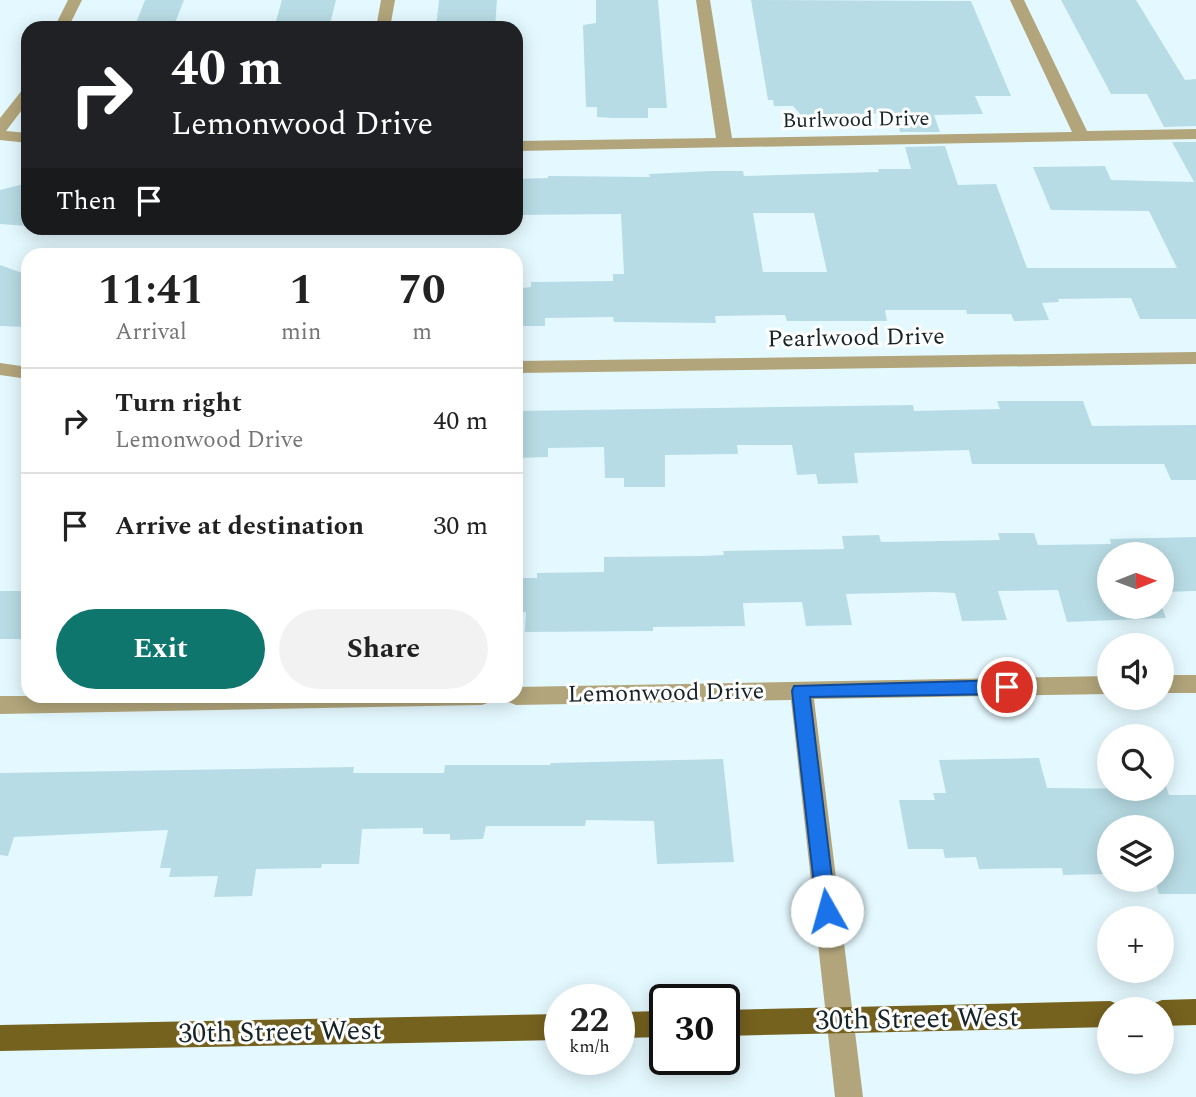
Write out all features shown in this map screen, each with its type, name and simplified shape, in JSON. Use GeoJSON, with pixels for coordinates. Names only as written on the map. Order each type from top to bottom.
{"type":"FeatureCollection","features":[{"type":"Feature","properties":{"kind":"main road"},"geometry":{"type":"LineString","coordinates":[[1174,1013],[1196,1012]]}},
{"type":"Feature","properties":{"kind":"main road","name":"30th Street West"},"geometry":{"type":"LineString","coordinates":[[740,1023],[1097,1014]]}},
{"type":"Feature","properties":{"kind":"main road","name":"30th Street West"},"geometry":{"type":"LineString","coordinates":[[0,1038],[544,1027]]}},
{"type":"Feature","properties":{"kind":"street"},"geometry":{"type":"LineString","coordinates":[[64,21],[75,0]]}},
{"type":"Feature","properties":{"kind":"street"},"geometry":{"type":"LineString","coordinates":[[384,21],[388,0]]}},
{"type":"Feature","properties":{"kind":"street"},"geometry":{"type":"LineString","coordinates":[[703,0],[725,144]]}},
{"type":"Feature","properties":{"kind":"street"},"geometry":{"type":"LineString","coordinates":[[1017,0],[1082,136]]}},
{"type":"Feature","properties":{"kind":"street"},"geometry":{"type":"LineString","coordinates":[[0,128],[21,101]]}},
{"type":"Feature","properties":{"kind":"street","name":"Burlwood Drive"},"geometry":{"type":"LineString","coordinates":[[523,146],[1196,134]]}},
{"type":"Feature","properties":{"kind":"street"},"geometry":{"type":"LineString","coordinates":[[0,135],[21,137]]}},
{"type":"Feature","properties":{"kind":"street","name":"Pearlwood Drive"},"geometry":{"type":"LineString","coordinates":[[523,367],[1196,358]]}},
{"type":"Feature","properties":{"kind":"street"},"geometry":{"type":"LineString","coordinates":[[0,369],[21,372]]}},
{"type":"Feature","properties":{"kind":"street"},"geometry":{"type":"LineString","coordinates":[[1174,684],[1196,684]]}},
{"type":"Feature","properties":{"kind":"street","name":"Lemonwood Drive"},"geometry":{"type":"LineString","coordinates":[[523,696],[1097,685]]}},
{"type":"Feature","properties":{"kind":"street"},"geometry":{"type":"LineString","coordinates":[[801,691],[849,1097]]}},
{"type":"Feature","properties":{"kind":"street"},"geometry":{"type":"LineString","coordinates":[[0,705],[107,703]]}},
{"type":"Feature","properties":{"kind":"building"},"geometry":{"type":"Polygon","coordinates":[[[145,0],[184,0],[176,21],[137,21],[145,0]]]}},
{"type":"Feature","properties":{"kind":"building"},"geometry":{"type":"Polygon","coordinates":[[[282,0],[336,0],[331,21],[276,21],[282,0]]]}},
{"type":"Feature","properties":{"kind":"building"},"geometry":{"type":"Polygon","coordinates":[[[439,0],[497,0],[496,21],[437,21],[439,0]]]}},
{"type":"Feature","properties":{"kind":"building"},"geometry":{"type":"Polygon","coordinates":[[[596,0],[658,0],[667,108],[648,108],[648,118],[612,118],[597,117],[597,107],[586,107],[583,25],[596,23],[596,0]]]}},
{"type":"Feature","properties":{"kind":"building"},"geometry":{"type":"Polygon","coordinates":[[[751,0],[971,1],[1011,96],[975,96],[983,114],[934,115],[940,132],[900,132],[895,113],[801,115],[793,106],[774,106],[773,100],[768,100],[751,0]]]}},
{"type":"Feature","properties":{"kind":"building"},"geometry":{"type":"Polygon","coordinates":[[[1061,0],[1136,0],[1185,80],[1196,79],[1196,126],[1164,127],[1147,94],[1111,94],[1061,0]]]}},
{"type":"Feature","properties":{"kind":"building"},"geometry":{"type":"Polygon","coordinates":[[[1172,142],[1196,142],[1196,319],[1140,319],[1131,298],[1058,299],[1059,302],[1042,303],[1049,320],[1014,321],[1011,314],[967,314],[966,310],[885,310],[887,321],[787,321],[785,315],[715,316],[716,323],[614,322],[613,317],[545,318],[545,326],[523,326],[523,288],[531,287],[531,282],[613,281],[613,274],[624,274],[621,214],[523,215],[523,179],[548,176],[650,177],[649,174],[712,171],[743,171],[744,176],[879,172],[878,169],[911,169],[905,147],[945,146],[958,185],[996,184],[1027,268],[1177,268],[1149,211],[1051,210],[1033,167],[1105,166],[1111,180],[1194,182],[1172,142]],[[753,213],[763,272],[827,272],[814,213],[753,213]]]}},
{"type":"Feature","properties":{"kind":"building"},"geometry":{"type":"Polygon","coordinates":[[[21,185],[21,226],[0,224],[0,190],[21,185]]]}},
{"type":"Feature","properties":{"kind":"building"},"geometry":{"type":"Polygon","coordinates":[[[0,265],[21,272],[21,327],[0,326],[0,265]]]}},
{"type":"Feature","properties":{"kind":"building"},"geometry":{"type":"Polygon","coordinates":[[[997,401],[1083,401],[1092,426],[1196,425],[1196,480],[1171,480],[1164,464],[972,464],[969,450],[854,453],[858,483],[818,484],[816,474],[797,475],[792,445],[737,445],[738,454],[665,455],[665,487],[624,487],[624,478],[605,478],[604,447],[548,448],[548,457],[523,458],[523,411],[913,405],[914,411],[1000,409],[997,401]]]}},
{"type":"Feature","properties":{"kind":"building"},"geometry":{"type":"Polygon","coordinates":[[[998,533],[1034,533],[1038,545],[1097,544],[1097,620],[1116,620],[1067,622],[1058,590],[998,591],[1007,620],[962,621],[955,593],[934,592],[846,594],[852,625],[806,626],[802,602],[743,603],[745,626],[653,627],[653,631],[525,632],[523,578],[537,578],[537,573],[604,572],[604,557],[701,556],[724,555],[723,551],[844,549],[842,536],[879,535],[881,542],[1000,540],[998,533]]]}},
{"type":"Feature","properties":{"kind":"building"},"geometry":{"type":"Polygon","coordinates":[[[1196,537],[1196,591],[1174,592],[1174,542],[1111,542],[1110,539],[1196,537]]]}},
{"type":"Feature","properties":{"kind":"building"},"geometry":{"type":"Polygon","coordinates":[[[0,591],[21,591],[21,639],[0,639],[0,591]]]}},
{"type":"Feature","properties":{"kind":"building"},"geometry":{"type":"Polygon","coordinates":[[[1039,758],[1047,788],[1097,788],[1097,801],[1174,801],[1174,795],[1196,795],[1196,894],[1158,892],[1174,892],[1174,815],[1097,815],[1097,874],[1063,875],[1062,868],[979,869],[976,857],[945,858],[943,849],[908,849],[899,800],[935,800],[933,793],[946,793],[939,760],[1039,758]]]}},
{"type":"Feature","properties":{"kind":"building"},"geometry":{"type":"Polygon","coordinates":[[[723,759],[734,862],[657,864],[654,821],[586,820],[585,826],[486,826],[483,839],[450,840],[450,834],[423,834],[423,828],[362,829],[359,864],[322,864],[321,868],[256,869],[252,896],[214,897],[218,876],[169,877],[171,868],[160,868],[168,830],[14,837],[8,856],[0,855],[0,773],[354,767],[353,773],[444,773],[445,765],[550,765],[723,759]]]}},
{"type":"Feature","properties":{"kind":"route"},"geometry":{"type":"LineString","coordinates":[[827,911],[801,691],[1007,687]]}}]}
